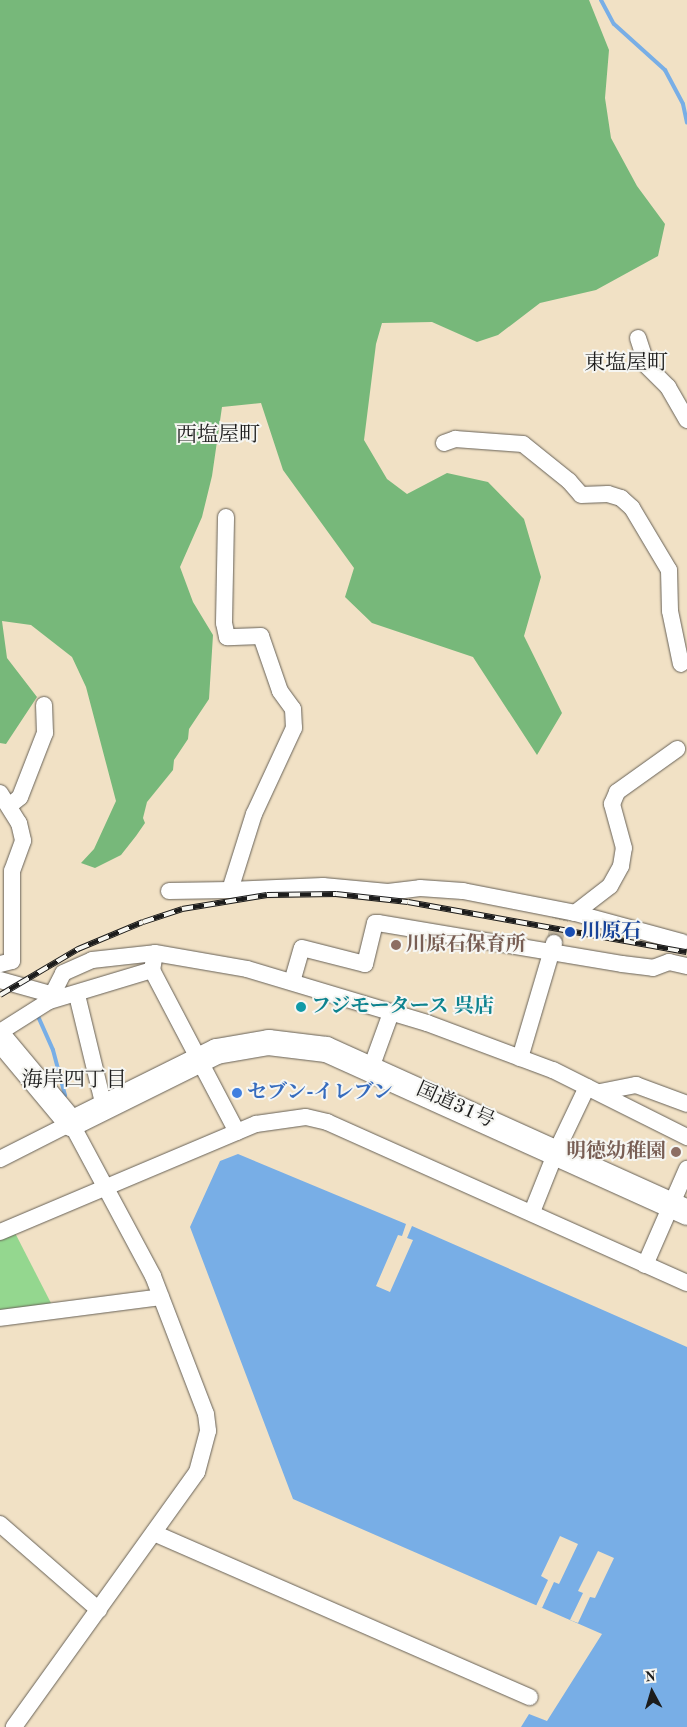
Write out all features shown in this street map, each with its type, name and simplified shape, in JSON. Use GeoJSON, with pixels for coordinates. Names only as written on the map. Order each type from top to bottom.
{"type":"FeatureCollection","features":[{"type":"Feature","properties":{"kind":"highway"},"geometry":{"type":"LineString","coordinates":[[0,1038],[71,1123]]}},
{"type":"Feature","properties":{"kind":"highway","name":"国道31号"},"geometry":{"type":"LineString","coordinates":[[71,1123],[198,1058],[233,1047],[268,1042],[326,1049],[678,1208]]}},
{"type":"Feature","properties":{"kind":"street"},"geometry":{"type":"LineString","coordinates":[[638,338],[647,366],[668,387],[687,420]]}},
{"type":"Feature","properties":{"kind":"street"},"geometry":{"type":"LineString","coordinates":[[444,443],[455,439],[523,444],[569,481],[581,495],[608,494],[627,503],[669,570],[670,611],[681,664]]}},
{"type":"Feature","properties":{"kind":"street"},"geometry":{"type":"LineString","coordinates":[[226,517],[224,623],[227,637],[261,636],[280,691],[288,699],[295,716],[284,753],[254,814],[230,890]]}},
{"type":"Feature","properties":{"kind":"street"},"geometry":{"type":"LineString","coordinates":[[0,964],[12,961],[12,871],[22,841],[19,823],[4,800],[20,797],[45,733],[44,705]]}},
{"type":"Feature","properties":{"kind":"street"},"geometry":{"type":"LineString","coordinates":[[575,913],[610,886],[621,866],[624,848],[612,804],[617,792],[676,749]]}},
{"type":"Feature","properties":{"kind":"street"},"geometry":{"type":"LineString","coordinates":[[169,891],[301,886],[388,892],[428,888],[463,891],[575,913],[682,942]]}},
{"type":"Feature","properties":{"kind":"street"},"geometry":{"type":"LineString","coordinates":[[292,982],[302,948],[365,964],[375,923],[552,947],[630,966],[653,968],[669,962],[687,966]]}},
{"type":"Feature","properties":{"kind":"street"},"geometry":{"type":"LineString","coordinates":[[520,1058],[552,947]]}},
{"type":"Feature","properties":{"kind":"street"},"geometry":{"type":"LineString","coordinates":[[155,953],[152,970],[237,1132]]}},
{"type":"Feature","properties":{"kind":"street"},"geometry":{"type":"LineString","coordinates":[[0,1032],[42,1002],[63,973],[92,960],[155,953],[247,969],[391,1013],[520,1058],[593,1089],[687,1137]]}},
{"type":"Feature","properties":{"kind":"street"},"geometry":{"type":"LineString","coordinates":[[0,980],[42,1002],[76,995],[152,970]]}},
{"type":"Feature","properties":{"kind":"street"},"geometry":{"type":"LineString","coordinates":[[76,995],[104,1107]]}},
{"type":"Feature","properties":{"kind":"street"},"geometry":{"type":"LineString","coordinates":[[371,1068],[391,1013]]}},
{"type":"Feature","properties":{"kind":"street"},"geometry":{"type":"LineString","coordinates":[[593,1089],[636,1085],[687,1104]]}},
{"type":"Feature","properties":{"kind":"street"},"geometry":{"type":"LineString","coordinates":[[532,1212],[556,1152],[593,1089]]}},
{"type":"Feature","properties":{"kind":"street"},"geometry":{"type":"LineString","coordinates":[[0,1232],[237,1132],[276,1118],[306,1117],[327,1122],[532,1212],[687,1283]]}},
{"type":"Feature","properties":{"kind":"street"},"geometry":{"type":"LineString","coordinates":[[0,1159],[71,1123],[108,1186],[161,1297],[206,1414],[208,1431],[197,1472],[14,1727]]}},
{"type":"Feature","properties":{"kind":"street"},"geometry":{"type":"LineString","coordinates":[[645,1265],[678,1208],[687,1169]]}},
{"type":"Feature","properties":{"kind":"street"},"geometry":{"type":"LineString","coordinates":[[0,1318],[161,1297]]}},
{"type":"Feature","properties":{"kind":"street"},"geometry":{"type":"LineString","coordinates":[[0,1524],[99,1610]]}},
{"type":"Feature","properties":{"kind":"street"},"geometry":{"type":"LineString","coordinates":[[154,1533],[530,1697]]}},
{"type":"Feature","properties":{"kind":"green space"},"geometry":{"type":"Polygon","coordinates":[[[0,0],[589,0],[609,50],[605,98],[611,138],[637,186],[665,224],[658,256],[596,290],[540,303],[498,335],[477,342],[432,322],[382,323],[376,344],[364,440],[387,479],[407,494],[447,473],[488,482],[524,519],[541,577],[524,636],[562,713],[537,755],[473,657],[372,623],[345,597],[354,568],[283,470],[261,403],[222,407],[212,476],[202,517],[180,567],[193,602],[213,635],[209,699],[189,729],[188,739],[174,760],[173,770],[147,802],[143,818],[145,823],[136,836],[121,855],[95,868],[81,863],[94,849],[116,801],[86,687],[72,657],[31,625],[2,621],[7,658],[37,697],[6,744],[0,743],[0,0]]]}},
{"type":"Feature","properties":{"kind":"green space"},"geometry":{"type":"Polygon","coordinates":[[[13,1229],[54,1309],[0,1316],[0,1234],[13,1229]]]}},
{"type":"Feature","properties":{"kind":"water"},"geometry":{"type":"Polygon","coordinates":[[[238,1154],[406,1224],[402,1236],[398,1235],[376,1286],[390,1292],[413,1240],[407,1238],[412,1226],[687,1347],[687,1727],[521,1727],[529,1714],[547,1721],[602,1634],[293,1499],[190,1227],[220,1161],[238,1154]]]}},
{"type":"Feature","properties":{"kind":"pier"},"geometry":{"type":"Polygon","coordinates":[[[560,1536],[578,1544],[559,1584],[554,1582],[542,1608],[536,1606],[548,1580],[541,1576],[560,1536]]]}},
{"type":"Feature","properties":{"kind":"pier"},"geometry":{"type":"Polygon","coordinates":[[[598,1551],[614,1558],[595,1598],[590,1597],[578,1623],[570,1620],[583,1593],[578,1591],[598,1551]]]}},
{"type":"Feature","properties":{"kind":"waterway"},"geometry":{"type":"LineString","coordinates":[[601,0],[614,24],[665,70],[683,104],[687,123]]}},
{"type":"Feature","properties":{"kind":"waterway"},"geometry":{"type":"LineString","coordinates":[[37,1014],[53,1050],[65,1095]]}},
{"type":"Feature","properties":{"kind":"tunnel"},"geometry":{"type":"LineString","coordinates":[[554,943],[562,911]]}},
{"type":"Feature","properties":{"kind":"railway"},"geometry":{"type":"LineString","coordinates":[[0,995],[78,949],[143,922],[182,909],[267,895],[336,894],[408,902],[687,952]]}},
{"type":"Feature","properties":{"kind":"place","name":"川原石"},"geometry":{"type":"Point","coordinates":[570,932]}},
{"type":"Feature","properties":{"kind":"place","name":"川原石保育所"},"geometry":{"type":"Point","coordinates":[396,945]}},
{"type":"Feature","properties":{"kind":"place","name":"フジモータース 呉店"},"geometry":{"type":"Point","coordinates":[301,1007]}},
{"type":"Feature","properties":{"kind":"place","name":"セブン-イレブン"},"geometry":{"type":"Point","coordinates":[237,1093]}},
{"type":"Feature","properties":{"kind":"place","name":"明徳幼稚園"},"geometry":{"type":"Point","coordinates":[676,1152]}},
{"type":"Feature","properties":{"kind":"district","name":"東塩屋町"},"geometry":{"type":"Point","coordinates":[626,364]}},
{"type":"Feature","properties":{"kind":"district","name":"西塩屋町"},"geometry":{"type":"Point","coordinates":[218,436]}},
{"type":"Feature","properties":{"kind":"district","name":"海岸四丁目"},"geometry":{"type":"Point","coordinates":[74,1081]}}]}
